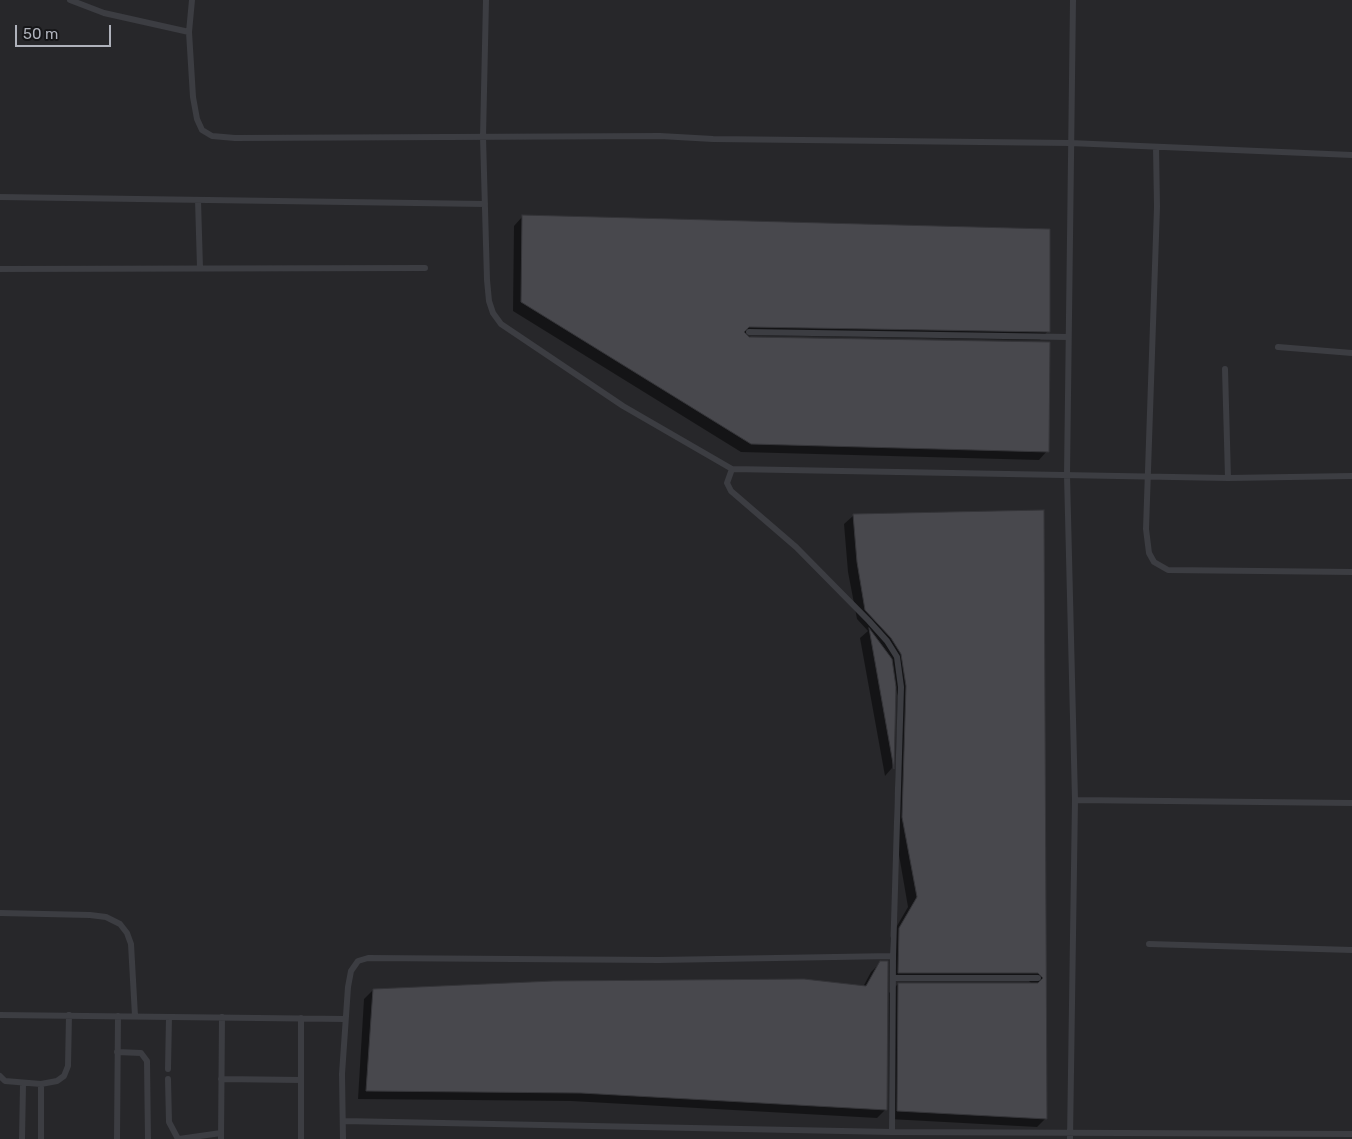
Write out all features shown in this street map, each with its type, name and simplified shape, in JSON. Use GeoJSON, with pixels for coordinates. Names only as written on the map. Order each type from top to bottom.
{"type":"FeatureCollection","features":[{"type":"Feature","properties":{"kind":"lane"},"geometry":{"type":"LineString","coordinates":[[70,0],[104,13],[189,32]]}},
{"type":"Feature","properties":{"kind":"lane"},"geometry":{"type":"LineString","coordinates":[[192,0],[189,32],[193,98],[197,119],[202,130],[212,136],[660,136],[713,139],[1070,143],[1352,155]]}},
{"type":"Feature","properties":{"kind":"lane"},"geometry":{"type":"LineString","coordinates":[[486,0],[483,137],[488,301],[493,313],[501,324],[623,406],[732,469],[1228,478],[1352,476]]}},
{"type":"Feature","properties":{"kind":"lane"},"geometry":{"type":"LineString","coordinates":[[1070,1136],[1075,800],[1066,475],[1073,0]]}},
{"type":"Feature","properties":{"kind":"lane"},"geometry":{"type":"LineString","coordinates":[[1156,147],[1158,207],[1147,477],[1147,541],[1149,553],[1154,562],[1160,566],[1178,570],[1352,572]]}},
{"type":"Feature","properties":{"kind":"lane"},"geometry":{"type":"LineString","coordinates":[[0,197],[485,204]]}},
{"type":"Feature","properties":{"kind":"lane"},"geometry":{"type":"LineString","coordinates":[[198,200],[200,268]]}},
{"type":"Feature","properties":{"kind":"lane"},"geometry":{"type":"LineString","coordinates":[[0,269],[425,268]]}},
{"type":"Feature","properties":{"kind":"lane"},"geometry":{"type":"LineString","coordinates":[[749,332],[1068,337]]}},
{"type":"Feature","properties":{"kind":"lane"},"geometry":{"type":"LineString","coordinates":[[1278,347],[1352,353]]}},
{"type":"Feature","properties":{"kind":"lane"},"geometry":{"type":"LineString","coordinates":[[1225,369],[1228,478]]}},
{"type":"Feature","properties":{"kind":"lane"},"geometry":{"type":"LineString","coordinates":[[732,469],[727,483],[731,491],[796,547],[869,620],[887,641],[897,657],[901,686],[893,956],[892,1132]]}},
{"type":"Feature","properties":{"kind":"lane"},"geometry":{"type":"LineString","coordinates":[[1075,800],[1352,803]]}},
{"type":"Feature","properties":{"kind":"lane"},"geometry":{"type":"LineString","coordinates":[[0,913],[90,915],[106,917],[120,924],[127,933],[131,944],[135,1016]]}},
{"type":"Feature","properties":{"kind":"lane"},"geometry":{"type":"LineString","coordinates":[[1149,944],[1352,950]]}},
{"type":"Feature","properties":{"kind":"lane"},"geometry":{"type":"LineString","coordinates":[[343,1139],[344,1019],[351,971],[358,961],[368,958],[659,960],[893,956]]}},
{"type":"Feature","properties":{"kind":"lane"},"geometry":{"type":"LineString","coordinates":[[893,978],[1038,978]]}},
{"type":"Feature","properties":{"kind":"lane"},"geometry":{"type":"LineString","coordinates":[[0,1015],[344,1019]]}},
{"type":"Feature","properties":{"kind":"lane"},"geometry":{"type":"LineString","coordinates":[[0,1076],[5,1081],[41,1084],[57,1081],[64,1076],[68,1066],[69,1016]]}},
{"type":"Feature","properties":{"kind":"lane"},"geometry":{"type":"LineString","coordinates":[[117,1139],[118,1016]]}},
{"type":"Feature","properties":{"kind":"lane"},"geometry":{"type":"LineString","coordinates":[[168,1069],[169,1017]]}},
{"type":"Feature","properties":{"kind":"lane"},"geometry":{"type":"LineString","coordinates":[[168,1079],[169,1122],[178,1139],[221,1136],[222,1017]]}},
{"type":"Feature","properties":{"kind":"lane"},"geometry":{"type":"LineString","coordinates":[[301,1018],[301,1139]]}},
{"type":"Feature","properties":{"kind":"lane"},"geometry":{"type":"LineString","coordinates":[[117,1052],[141,1053],[147,1061],[148,1139]]}},
{"type":"Feature","properties":{"kind":"lane"},"geometry":{"type":"LineString","coordinates":[[221,1079],[301,1080]]}},
{"type":"Feature","properties":{"kind":"lane"},"geometry":{"type":"LineString","coordinates":[[22,1139],[23,1084]]}},
{"type":"Feature","properties":{"kind":"lane"},"geometry":{"type":"LineString","coordinates":[[41,1084],[41,1139]]}},
{"type":"Feature","properties":{"kind":"lane"},"geometry":{"type":"LineString","coordinates":[[343,1121],[1070,1136],[1352,1134]]}},
{"type":"Feature","properties":{"kind":"shaded area"},"geometry":{"type":"Polygon","coordinates":[[[0,0],[1352,0],[1352,1139],[0,1139],[0,0]]]}},
{"type":"Feature","properties":{"kind":"building"},"geometry":{"type":"Polygon","coordinates":[[[522,215],[1050,229],[1050,332],[749,327],[744,332],[749,337],[1050,342],[1049,452],[751,444],[521,302],[522,215]]]}},
{"type":"Feature","properties":{"kind":"building"},"geometry":{"type":"Polygon","coordinates":[[[1044,510],[1047,1119],[897,1111],[898,983],[1038,983],[1043,978],[1038,973],[898,973],[899,928],[917,897],[902,817],[906,686],[901,654],[891,638],[865,610],[857,562],[853,514],[1044,510]]]}},
{"type":"Feature","properties":{"kind":"building"},"geometry":{"type":"Polygon","coordinates":[[[869,628],[892,659],[896,687],[894,769],[869,628]]]}},
{"type":"Feature","properties":{"kind":"building"},"geometry":{"type":"Polygon","coordinates":[[[880,961],[888,961],[887,1110],[581,1093],[366,1091],[373,989],[553,981],[804,979],[866,986],[880,961]]]}}]}
